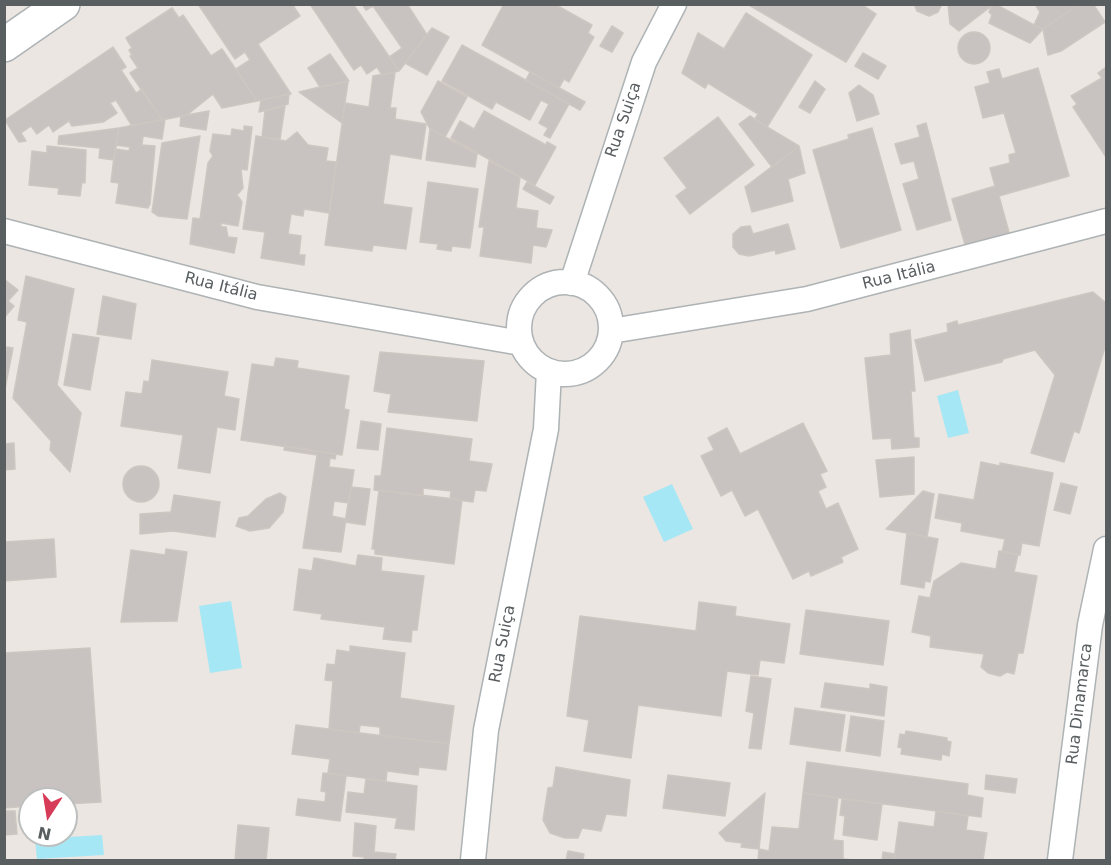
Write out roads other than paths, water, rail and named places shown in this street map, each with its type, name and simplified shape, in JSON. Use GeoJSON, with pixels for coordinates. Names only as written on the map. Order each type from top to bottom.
{"type":"FeatureCollection","features":[{"type":"Feature","properties":{"kind":"main road"},"geometry":{"type":"LineString","coordinates":[[4,45],[63,4]]}},
{"type":"Feature","properties":{"kind":"street","name":"Rua Suiça"},"geometry":{"type":"LineString","coordinates":[[580,285],[585,239],[644,62],[674,4]]}},
{"type":"Feature","properties":{"kind":"street","name":"Rua Itália"},"geometry":{"type":"LineString","coordinates":[[610,322],[711,316],[807,299],[1099,228]]}},
{"type":"Feature","properties":{"kind":"street","name":"Rua Itália"},"geometry":{"type":"LineString","coordinates":[[4,231],[258,297],[440,329],[520,334]]}},
{"type":"Feature","properties":{"kind":"street"},"geometry":{"type":"LineString","coordinates":[[553,284],[580,285],[601,299],[610,322],[607,347],[598,360],[584,370],[558,373],[528,355],[520,334],[525,306],[536,292],[553,284]]}},
{"type":"Feature","properties":{"kind":"street","name":"Rua Suiça"},"geometry":{"type":"LineString","coordinates":[[473,861],[486,730],[558,373]]}},
{"type":"Feature","properties":{"kind":"street","name":"Rua Dinamarca"},"geometry":{"type":"LineString","coordinates":[[1060,861],[1090,626],[1107,549]]}},
{"type":"Feature","properties":{"kind":"water"},"geometry":{"type":"Polygon","coordinates":[[[958,390],[969,433],[948,438],[937,396],[958,390]]]}},
{"type":"Feature","properties":{"kind":"water"},"geometry":{"type":"Polygon","coordinates":[[[672,484],[693,529],[664,542],[643,497],[672,484]]]}},
{"type":"Feature","properties":{"kind":"water"},"geometry":{"type":"Polygon","coordinates":[[[231,601],[242,668],[210,673],[199,606],[231,601]]]}},
{"type":"Feature","properties":{"kind":"water"},"geometry":{"type":"Polygon","coordinates":[[[102,835],[104,855],[37,859],[36,847],[78,847],[78,836],[102,835]]]}}]}
